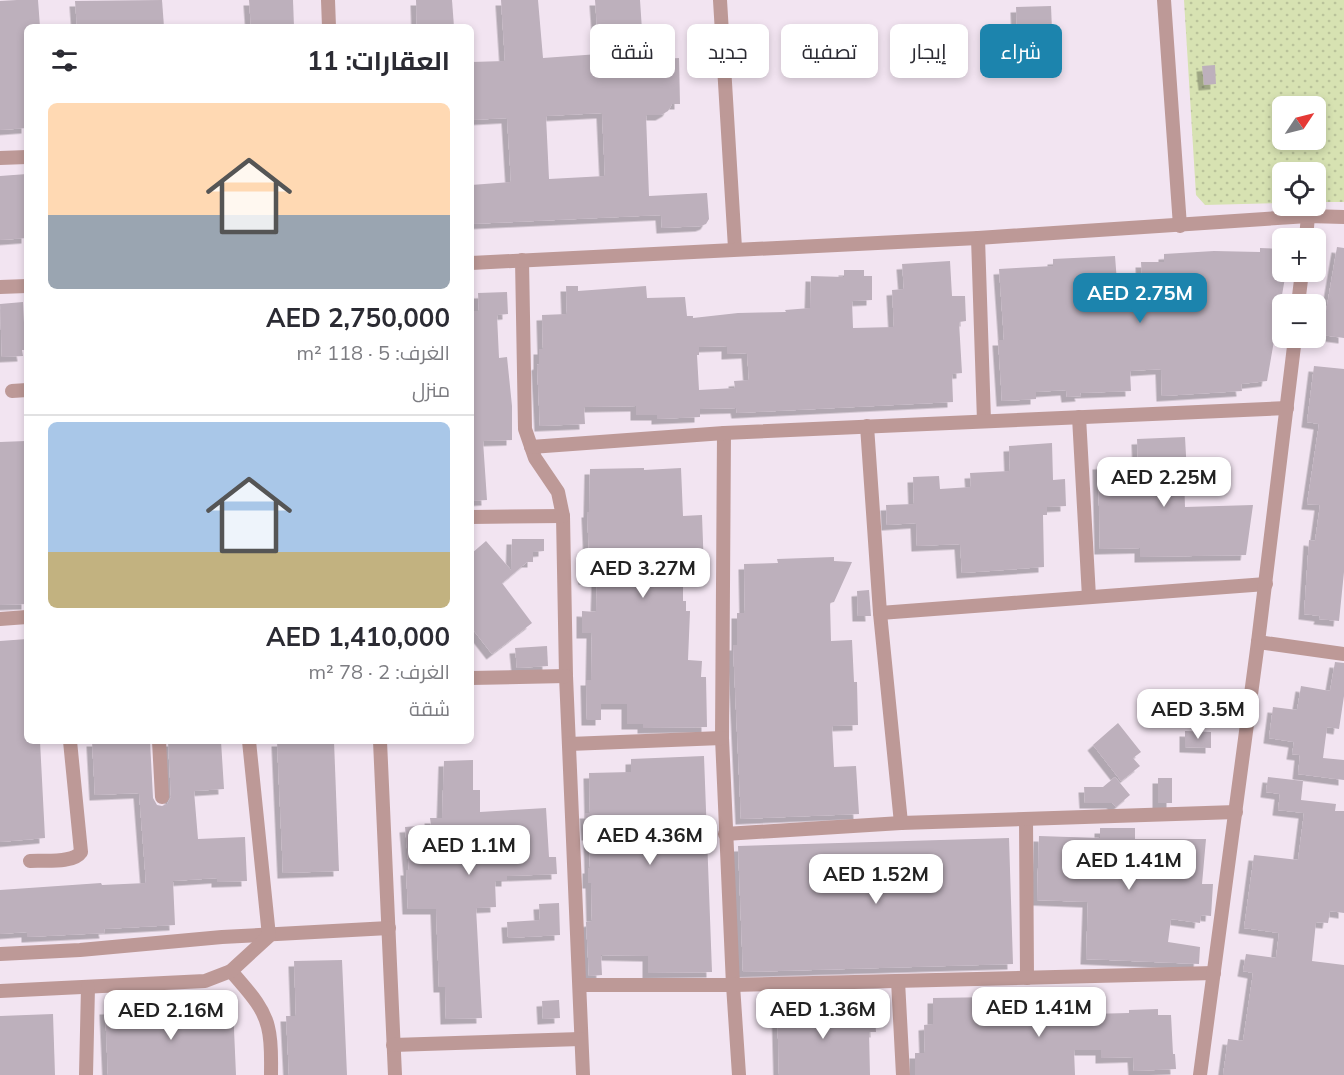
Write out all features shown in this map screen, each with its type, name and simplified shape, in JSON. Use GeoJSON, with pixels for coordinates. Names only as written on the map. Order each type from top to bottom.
{"type":"FeatureCollection","features":[{"type":"Feature","properties":{"kind":"street"},"geometry":{"type":"LineString","coordinates":[[328,0],[328,24]]}},
{"type":"Feature","properties":{"kind":"street"},"geometry":{"type":"LineString","coordinates":[[720,0],[735,248]]}},
{"type":"Feature","properties":{"kind":"street"},"geometry":{"type":"LineString","coordinates":[[1164,0],[1180,226]]}},
{"type":"Feature","properties":{"kind":"street"},"geometry":{"type":"LineString","coordinates":[[0,158],[24,157]]}},
{"type":"Feature","properties":{"kind":"street"},"geometry":{"type":"LineString","coordinates":[[1307,228],[1308,216]]}},
{"type":"Feature","properties":{"kind":"street"},"geometry":{"type":"LineString","coordinates":[[474,262],[978,238],[1308,216],[1344,217]]}},
{"type":"Feature","properties":{"kind":"street"},"geometry":{"type":"LineString","coordinates":[[978,238],[984,421]]}},
{"type":"Feature","properties":{"kind":"street"},"geometry":{"type":"LineString","coordinates":[[522,260],[524,420],[531,447],[541,469],[558,492],[563,516],[566,676],[583,1075]]}},
{"type":"Feature","properties":{"kind":"street"},"geometry":{"type":"LineString","coordinates":[[0,287],[24,286]]}},
{"type":"Feature","properties":{"kind":"street"},"geometry":{"type":"LineString","coordinates":[[1200,1075],[1266,584],[1294,348]]}},
{"type":"Feature","properties":{"kind":"street"},"geometry":{"type":"LineString","coordinates":[[12,391],[24,390]]}},
{"type":"Feature","properties":{"kind":"street"},"geometry":{"type":"LineString","coordinates":[[531,447],[724,433],[1287,408]]}},
{"type":"Feature","properties":{"kind":"street"},"geometry":{"type":"LineString","coordinates":[[1079,417],[1089,597]]}},
{"type":"Feature","properties":{"kind":"street"},"geometry":{"type":"LineString","coordinates":[[867,426],[880,613],[901,823]]}},
{"type":"Feature","properties":{"kind":"street"},"geometry":{"type":"LineString","coordinates":[[724,433],[722,738],[725,834],[739,1075]]}},
{"type":"Feature","properties":{"kind":"street"},"geometry":{"type":"LineString","coordinates":[[474,517],[563,516]]}},
{"type":"Feature","properties":{"kind":"street"},"geometry":{"type":"LineString","coordinates":[[880,613],[1266,584]]}},
{"type":"Feature","properties":{"kind":"street"},"geometry":{"type":"LineString","coordinates":[[0,619],[24,617]]}},
{"type":"Feature","properties":{"kind":"street"},"geometry":{"type":"LineString","coordinates":[[1258,642],[1344,654]]}},
{"type":"Feature","properties":{"kind":"street"},"geometry":{"type":"LineString","coordinates":[[474,678],[566,676]]}},
{"type":"Feature","properties":{"kind":"street"},"geometry":{"type":"LineString","coordinates":[[569,744],[722,738]]}},
{"type":"Feature","properties":{"kind":"street"},"geometry":{"type":"LineString","coordinates":[[30,861],[72,859],[81,852],[70,744]]}},
{"type":"Feature","properties":{"kind":"street"},"geometry":{"type":"LineString","coordinates":[[159,744],[162,797]]}},
{"type":"Feature","properties":{"kind":"street"},"geometry":{"type":"LineString","coordinates":[[249,744],[269,936]]}},
{"type":"Feature","properties":{"kind":"street"},"geometry":{"type":"LineString","coordinates":[[380,744],[395,1075]]}},
{"type":"Feature","properties":{"kind":"street"},"geometry":{"type":"LineString","coordinates":[[725,834],[901,823],[1236,812]]}},
{"type":"Feature","properties":{"kind":"street"},"geometry":{"type":"LineString","coordinates":[[1026,819],[1027,978]]}},
{"type":"Feature","properties":{"kind":"street"},"geometry":{"type":"LineString","coordinates":[[0,954],[80,950],[222,937],[389,928]]}},
{"type":"Feature","properties":{"kind":"street"},"geometry":{"type":"LineString","coordinates":[[0,991],[205,981],[231,971],[269,936]]}},
{"type":"Feature","properties":{"kind":"street"},"geometry":{"type":"LineString","coordinates":[[231,971],[261,1008],[266,1018],[270,1040],[271,1075]]}},
{"type":"Feature","properties":{"kind":"street"},"geometry":{"type":"LineString","coordinates":[[580,985],[733,985],[1214,973]]}},
{"type":"Feature","properties":{"kind":"street"},"geometry":{"type":"LineString","coordinates":[[898,981],[903,1075]]}},
{"type":"Feature","properties":{"kind":"street"},"geometry":{"type":"LineString","coordinates":[[86,1075],[88,987]]}},
{"type":"Feature","properties":{"kind":"street"},"geometry":{"type":"LineString","coordinates":[[393,1045],[581,1040]]}},
{"type":"Feature","properties":{"kind":"green space"},"geometry":{"type":"Polygon","coordinates":[[[1184,0],[1344,0],[1344,202],[1326,202],[1326,162],[1272,162],[1272,203],[1205,205],[1196,195],[1184,0]]]}},
{"type":"Feature","properties":{"kind":"building"},"geometry":{"type":"Polygon","coordinates":[[[38,0],[40,24],[24,24],[24,128],[0,130],[0,1],[38,0]]]}},
{"type":"Feature","properties":{"kind":"building"},"geometry":{"type":"Polygon","coordinates":[[[162,0],[164,24],[77,24],[75,1],[162,0]]]}},
{"type":"Feature","properties":{"kind":"building"},"geometry":{"type":"Polygon","coordinates":[[[249,0],[293,0],[294,24],[251,24],[249,0]]]}},
{"type":"Feature","properties":{"kind":"building"},"geometry":{"type":"Polygon","coordinates":[[[416,0],[452,0],[454,24],[417,24],[416,0]]]}},
{"type":"Feature","properties":{"kind":"building"},"geometry":{"type":"Polygon","coordinates":[[[501,0],[538,0],[543,58],[590,55],[590,78],[675,78],[675,58],[679,58],[680,104],[672,104],[668,111],[661,115],[646,115],[649,196],[707,193],[709,219],[701,226],[662,228],[661,215],[474,224],[474,185],[511,182],[507,118],[474,120],[474,62],[505,61],[501,0]],[[602,113],[546,116],[549,179],[605,176],[602,113]]]}},
{"type":"Feature","properties":{"kind":"building"},"geometry":{"type":"Polygon","coordinates":[[[595,0],[640,0],[642,24],[597,24],[595,0]]]}},
{"type":"Feature","properties":{"kind":"building"},"geometry":{"type":"Polygon","coordinates":[[[1051,6],[1052,24],[1017,24],[1016,7],[1051,6]]]}},
{"type":"Feature","properties":{"kind":"building"},"geometry":{"type":"Polygon","coordinates":[[[1215,65],[1216,84],[1204,85],[1202,66],[1215,65]]]}},
{"type":"Feature","properties":{"kind":"building"},"geometry":{"type":"Polygon","coordinates":[[[24,174],[24,238],[0,240],[0,176],[24,174]]]}},
{"type":"Feature","properties":{"kind":"building"},"geometry":{"type":"Polygon","coordinates":[[[1337,247],[1344,248],[1344,338],[1326,336],[1326,312],[1337,247]]]}},
{"type":"Feature","properties":{"kind":"building"},"geometry":{"type":"Polygon","coordinates":[[[1260,248],[1272,249],[1272,282],[1284,282],[1282,294],[1272,294],[1273,348],[1267,381],[1241,384],[1242,391],[1162,396],[1161,369],[1130,371],[1131,391],[1080,393],[1081,396],[1067,397],[1066,390],[1036,392],[1036,399],[1002,401],[998,340],[1004,340],[999,269],[1053,266],[1053,259],[1115,256],[1117,282],[1142,280],[1141,262],[1164,262],[1164,254],[1214,251],[1260,252],[1260,248]]]}},
{"type":"Feature","properties":{"kind":"building"},"geometry":{"type":"Polygon","coordinates":[[[950,261],[952,296],[965,296],[966,321],[959,322],[962,373],[952,374],[953,402],[737,413],[736,408],[700,409],[700,417],[657,419],[657,415],[636,415],[636,406],[584,407],[585,424],[540,426],[537,365],[539,364],[539,349],[543,349],[542,315],[567,314],[566,286],[578,286],[578,291],[646,286],[647,298],[685,297],[687,316],[693,316],[693,318],[738,313],[786,312],[785,310],[810,308],[811,276],[844,277],[844,270],[864,270],[864,276],[872,276],[872,300],[852,301],[853,328],[894,327],[892,290],[904,289],[902,264],[950,261]],[[727,346],[699,347],[699,355],[697,355],[699,390],[735,388],[734,381],[749,380],[747,353],[727,354],[727,346]]]}},
{"type":"Feature","properties":{"kind":"building"},"geometry":{"type":"Polygon","coordinates":[[[507,292],[508,314],[497,315],[499,358],[507,357],[512,406],[512,440],[483,441],[487,500],[474,501],[474,311],[479,311],[478,293],[507,292]]]}},
{"type":"Feature","properties":{"kind":"building"},"geometry":{"type":"Polygon","coordinates":[[[23,302],[23,356],[2,357],[0,304],[23,302]]]}},
{"type":"Feature","properties":{"kind":"building"},"geometry":{"type":"Polygon","coordinates":[[[1314,366],[1344,369],[1344,572],[1339,621],[1319,619],[1320,616],[1304,614],[1309,540],[1315,541],[1320,505],[1307,504],[1319,424],[1307,422],[1314,366]]]}},
{"type":"Feature","properties":{"kind":"building"},"geometry":{"type":"Polygon","coordinates":[[[1185,437],[1187,474],[1184,474],[1185,507],[1253,505],[1246,555],[1140,557],[1140,548],[1100,549],[1098,464],[1138,462],[1137,439],[1185,437]]]}},
{"type":"Feature","properties":{"kind":"building"},"geometry":{"type":"Polygon","coordinates":[[[24,441],[24,604],[0,605],[0,442],[24,441]]]}},
{"type":"Feature","properties":{"kind":"building"},"geometry":{"type":"Polygon","coordinates":[[[1052,443],[1053,480],[1065,479],[1066,506],[1047,507],[1047,515],[1043,515],[1044,567],[962,573],[960,544],[917,546],[916,523],[887,525],[886,505],[914,504],[913,477],[939,476],[940,489],[971,487],[970,473],[1010,471],[1009,446],[1052,443]]]}},
{"type":"Feature","properties":{"kind":"building"},"geometry":{"type":"Polygon","coordinates":[[[644,468],[644,470],[681,468],[683,516],[702,515],[704,570],[683,570],[683,601],[686,601],[686,611],[690,611],[688,660],[702,661],[701,677],[706,677],[707,727],[643,728],[643,724],[627,724],[627,704],[601,704],[601,720],[587,720],[586,680],[591,680],[592,633],[582,633],[582,611],[596,612],[597,579],[584,579],[583,556],[589,555],[587,512],[589,512],[590,469],[644,468]]]}},
{"type":"Feature","properties":{"kind":"building"},"geometry":{"type":"Polygon","coordinates":[[[512,539],[544,539],[544,551],[533,552],[533,562],[527,562],[502,583],[532,623],[492,654],[474,631],[474,551],[486,541],[511,570],[512,539]]]}},
{"type":"Feature","properties":{"kind":"building"},"geometry":{"type":"Polygon","coordinates":[[[834,557],[834,561],[852,562],[834,602],[830,603],[831,641],[852,640],[854,682],[857,682],[858,725],[832,726],[834,767],[856,766],[859,814],[741,819],[733,645],[737,645],[737,613],[745,613],[744,564],[778,563],[777,559],[834,557]]]}},
{"type":"Feature","properties":{"kind":"building"},"geometry":{"type":"Polygon","coordinates":[[[869,590],[871,616],[858,616],[857,591],[869,590]]]}},
{"type":"Feature","properties":{"kind":"building"},"geometry":{"type":"Polygon","coordinates":[[[24,639],[24,744],[40,744],[45,838],[0,842],[0,641],[24,639]]]}},
{"type":"Feature","properties":{"kind":"building"},"geometry":{"type":"Polygon","coordinates":[[[547,646],[548,666],[517,668],[515,648],[547,646]]]}},
{"type":"Feature","properties":{"kind":"building"},"geometry":{"type":"Polygon","coordinates":[[[1335,662],[1344,663],[1344,696],[1339,729],[1327,727],[1323,758],[1344,760],[1344,780],[1298,774],[1300,755],[1292,754],[1294,742],[1269,738],[1273,707],[1297,710],[1301,686],[1330,691],[1335,662]]]}},
{"type":"Feature","properties":{"kind":"building"},"geometry":{"type":"Polygon","coordinates":[[[1118,723],[1141,752],[1133,758],[1140,766],[1121,781],[1093,745],[1118,723]]]}},
{"type":"Feature","properties":{"kind":"building"},"geometry":{"type":"Polygon","coordinates":[[[1185,731],[1211,732],[1211,748],[1185,747],[1185,731]]]}},
{"type":"Feature","properties":{"kind":"building"},"geometry":{"type":"Polygon","coordinates":[[[92,744],[150,744],[153,798],[157,805],[162,806],[167,804],[171,797],[168,744],[221,744],[224,789],[194,791],[198,839],[245,837],[247,881],[217,882],[217,878],[173,881],[175,925],[104,929],[105,933],[27,937],[27,932],[0,934],[0,890],[101,883],[102,885],[146,883],[139,793],[95,795],[92,744]]]}},
{"type":"Feature","properties":{"kind":"building"},"geometry":{"type":"Polygon","coordinates":[[[277,744],[334,744],[339,871],[283,873],[277,744]]]}},
{"type":"Feature","properties":{"kind":"building"},"geometry":{"type":"Polygon","coordinates":[[[704,756],[712,972],[648,973],[648,956],[601,955],[602,975],[589,976],[586,922],[592,921],[591,883],[588,883],[589,835],[587,835],[585,813],[590,813],[589,773],[631,772],[631,759],[704,756]]]}},
{"type":"Feature","properties":{"kind":"building"},"geometry":{"type":"Polygon","coordinates":[[[473,760],[473,790],[480,790],[480,812],[546,808],[549,857],[556,857],[557,874],[507,876],[507,881],[495,881],[496,907],[476,908],[482,1018],[446,1019],[445,987],[439,987],[436,909],[408,909],[406,870],[409,870],[405,827],[431,825],[430,818],[442,818],[444,761],[473,760]]]}},
{"type":"Feature","properties":{"kind":"building"},"geometry":{"type":"Polygon","coordinates":[[[1115,777],[1130,795],[1116,807],[1112,803],[1085,803],[1084,787],[1103,787],[1115,777]]]}},
{"type":"Feature","properties":{"kind":"building"},"geometry":{"type":"Polygon","coordinates":[[[1268,777],[1303,781],[1301,800],[1336,804],[1335,811],[1344,811],[1344,913],[1330,911],[1328,923],[1316,922],[1312,961],[1344,965],[1344,1075],[1223,1075],[1228,1039],[1243,1041],[1253,973],[1243,971],[1246,954],[1276,958],[1279,933],[1244,928],[1254,855],[1298,860],[1304,813],[1278,810],[1280,794],[1266,792],[1268,777]]]}},
{"type":"Feature","properties":{"kind":"building"},"geometry":{"type":"Polygon","coordinates":[[[1158,778],[1172,778],[1172,803],[1158,803],[1158,778]]]}},
{"type":"Feature","properties":{"kind":"building"},"geometry":{"type":"Polygon","coordinates":[[[1100,828],[1135,828],[1135,839],[1206,839],[1202,884],[1213,884],[1211,916],[1201,915],[1200,923],[1171,919],[1168,942],[1200,947],[1199,964],[1086,959],[1088,902],[1037,900],[1039,836],[1100,838],[1100,828]]]}},
{"type":"Feature","properties":{"kind":"building"},"geometry":{"type":"Polygon","coordinates":[[[1009,838],[1013,964],[743,972],[738,846],[1009,838]]]}},
{"type":"Feature","properties":{"kind":"building"},"geometry":{"type":"Polygon","coordinates":[[[559,903],[560,935],[508,938],[507,922],[540,920],[539,904],[559,903]]]}},
{"type":"Feature","properties":{"kind":"building"},"geometry":{"type":"Polygon","coordinates":[[[342,960],[347,1075],[289,1075],[286,1016],[296,1016],[294,961],[342,960]]]}},
{"type":"Feature","properties":{"kind":"building"},"geometry":{"type":"Polygon","coordinates":[[[1089,993],[1089,1014],[1129,1013],[1129,1010],[1158,1009],[1158,1015],[1171,1015],[1176,1069],[1134,1071],[1133,1057],[1101,1058],[1101,1050],[1074,1050],[1075,1075],[915,1075],[915,1053],[925,1053],[924,1025],[933,1024],[933,998],[996,997],[996,1020],[1039,1020],[1038,996],[1089,993]]]}},
{"type":"Feature","properties":{"kind":"building"},"geometry":{"type":"Polygon","coordinates":[[[559,1000],[560,1018],[543,1019],[542,1001],[559,1000]]]}},
{"type":"Feature","properties":{"kind":"building"},"geometry":{"type":"Polygon","coordinates":[[[852,1002],[854,1018],[875,1017],[876,1032],[869,1032],[870,1075],[779,1075],[777,1004],[852,1002]]]}},
{"type":"Feature","properties":{"kind":"building"},"geometry":{"type":"Polygon","coordinates":[[[233,1006],[236,1075],[108,1075],[105,1009],[233,1006]]]}},
{"type":"Feature","properties":{"kind":"building"},"geometry":{"type":"Polygon","coordinates":[[[53,1014],[55,1075],[0,1075],[0,1016],[53,1014]]]}}]}
